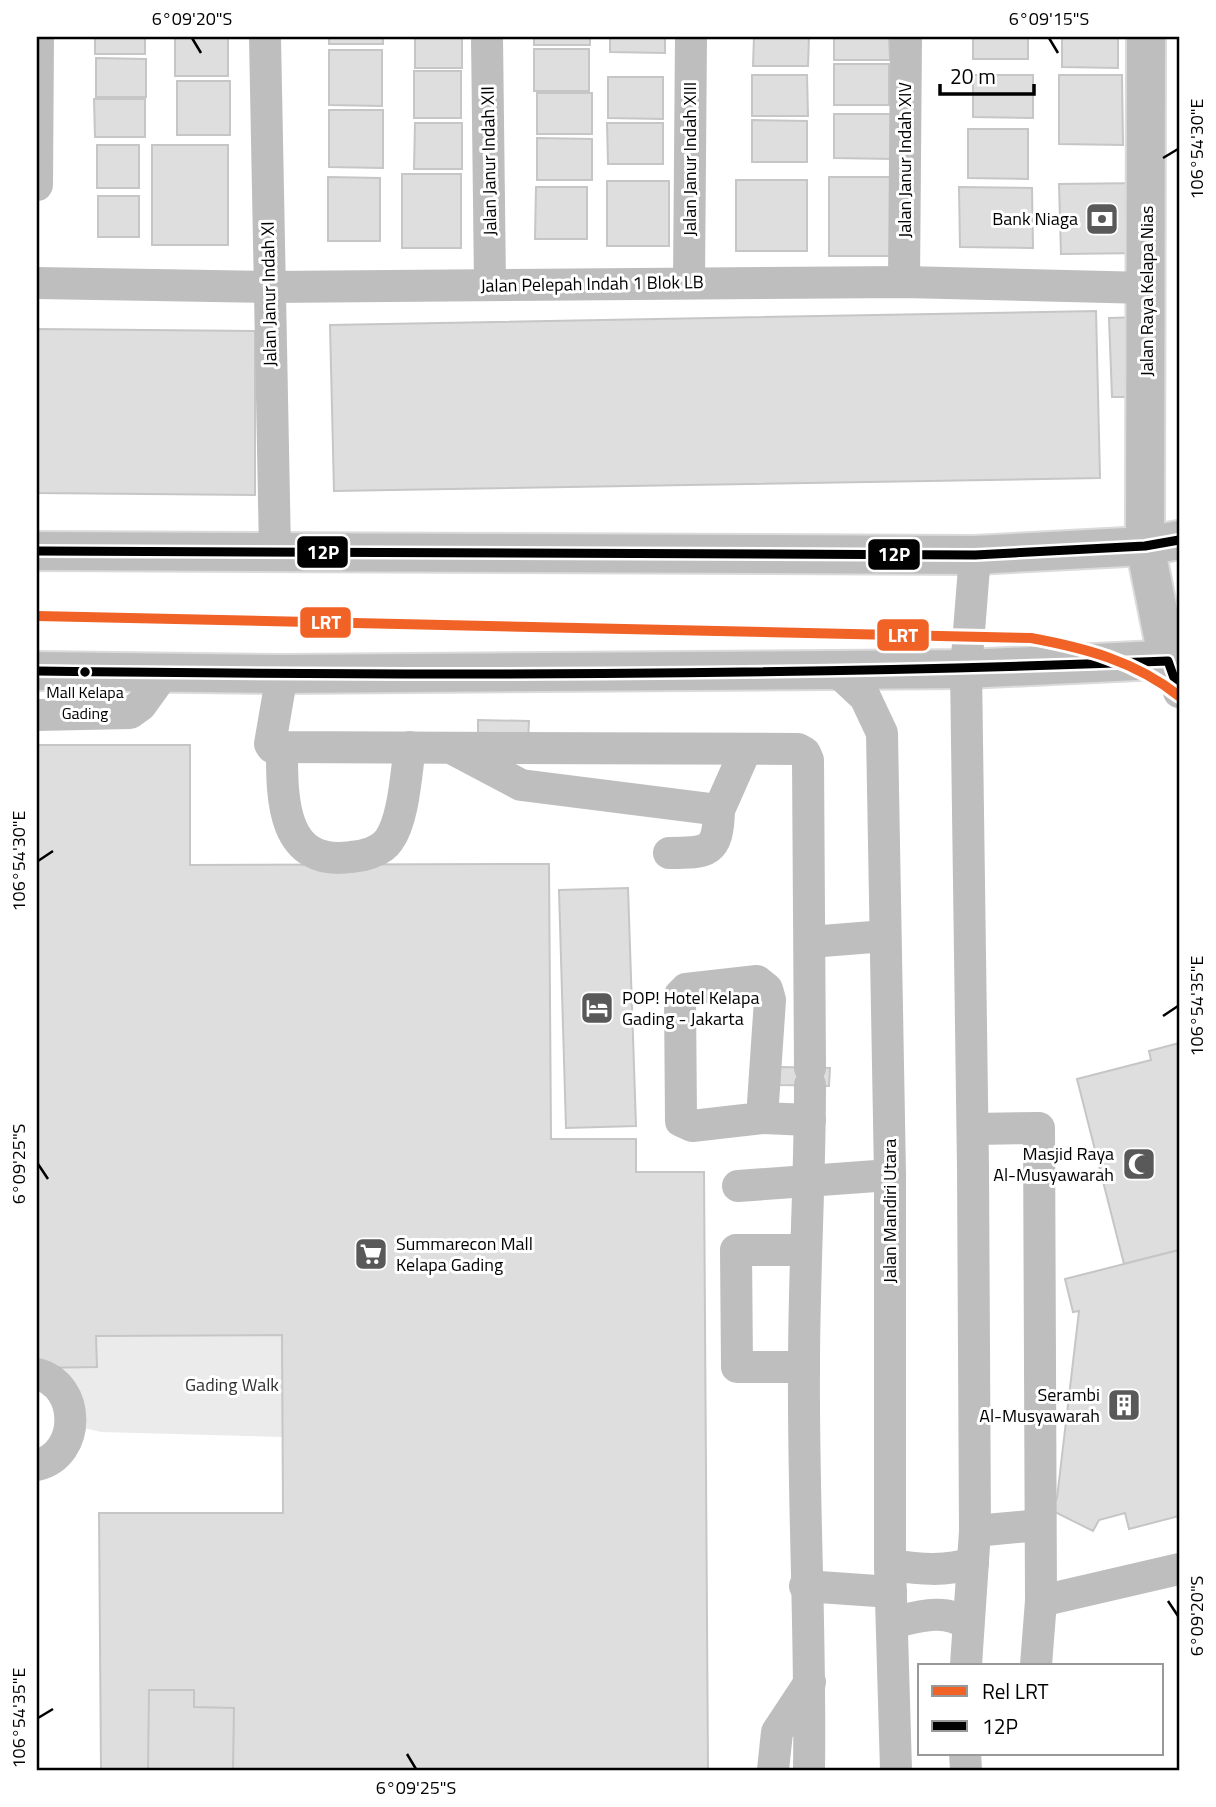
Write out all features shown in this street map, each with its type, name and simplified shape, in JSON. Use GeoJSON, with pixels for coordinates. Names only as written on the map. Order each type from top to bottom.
{"type":"FeatureCollection","features":[{"type":"Feature","properties":{"kind":"main road","name":"Jalan Raya Kelapa Nias"},"geometry":{"type":"LineString","coordinates":[[1146,37],[1148,288],[1175,671]]}},
{"type":"Feature","properties":{"kind":"main road"},"geometry":{"type":"LineString","coordinates":[[37,551],[975,555],[1167,542]]}},
{"type":"Feature","properties":{"kind":"main road"},"geometry":{"type":"LineString","coordinates":[[37,671],[282,674],[835,669],[1175,671]]}},
{"type":"Feature","properties":{"kind":"street"},"geometry":{"type":"LineString","coordinates":[[37,185],[38,37]]}},
{"type":"Feature","properties":{"kind":"street","name":"Jalan Janur Indah XI"},"geometry":{"type":"LineString","coordinates":[[265,37],[275,551]]}},
{"type":"Feature","properties":{"kind":"street","name":"Jalan Janur Indah XII"},"geometry":{"type":"LineString","coordinates":[[487,37],[490,285]]}},
{"type":"Feature","properties":{"kind":"street","name":"Jalan Janur Indah XIII"},"geometry":{"type":"LineString","coordinates":[[689,282],[691,37]]}},
{"type":"Feature","properties":{"kind":"street","name":"Jalan Janur Indah XIV"},"geometry":{"type":"LineString","coordinates":[[904,282],[906,37]]}},
{"type":"Feature","properties":{"kind":"street","name":"Jalan Pelepah Indah 1 Blok LB"},"geometry":{"type":"LineString","coordinates":[[37,284],[268,287],[904,282],[1148,288]]}},
{"type":"Feature","properties":{"kind":"street"},"geometry":{"type":"LineString","coordinates":[[966,1664],[975,1531],[973,1129],[966,669],[975,555]]}},
{"type":"Feature","properties":{"kind":"street","name":"Jalan Mandiri Utara"},"geometry":{"type":"LineString","coordinates":[[835,669],[866,697],[882,733],[890,1175],[890,1578],[896,1770]]}},
{"type":"Feature","properties":{"kind":"street"},"geometry":{"type":"LineString","coordinates":[[37,715],[130,713],[141,705],[164,673]]}},
{"type":"Feature","properties":{"kind":"street"},"geometry":{"type":"LineString","coordinates":[[282,674],[270,744],[282,747],[799,749],[805,752],[808,760],[810,942],[810,1120],[804,1367],[809,1770]]}},
{"type":"Feature","properties":{"kind":"street"},"geometry":{"type":"LineString","coordinates":[[282,747],[282,803],[293,836],[318,855],[343,858],[367,855],[388,841],[400,809],[410,747]]}},
{"type":"Feature","properties":{"kind":"street"},"geometry":{"type":"LineString","coordinates":[[450,748],[521,785],[719,810]]}},
{"type":"Feature","properties":{"kind":"street"},"geometry":{"type":"LineString","coordinates":[[668,853],[702,853],[711,847],[718,834],[719,810],[746,749]]}},
{"type":"Feature","properties":{"kind":"street"},"geometry":{"type":"LineString","coordinates":[[810,942],[885,936]]}},
{"type":"Feature","properties":{"kind":"street"},"geometry":{"type":"LineString","coordinates":[[762,1118],[769,1000],[767,989],[757,982],[686,989],[680,995],[681,1121],[692,1126],[762,1118],[810,1120]]}},
{"type":"Feature","properties":{"kind":"street"},"geometry":{"type":"LineString","coordinates":[[973,1129],[1039,1128],[1041,1601],[1036,1664]]}},
{"type":"Feature","properties":{"kind":"street"},"geometry":{"type":"LineString","coordinates":[[738,1186],[890,1175]]}},
{"type":"Feature","properties":{"kind":"street"},"geometry":{"type":"LineString","coordinates":[[804,1367],[737,1367],[736,1250],[805,1250]]}},
{"type":"Feature","properties":{"kind":"street"},"geometry":{"type":"LineString","coordinates":[[37,1374],[56,1384],[65,1396],[71,1411],[71,1427],[66,1442],[56,1455],[37,1465]]}},
{"type":"Feature","properties":{"kind":"street"},"geometry":{"type":"LineString","coordinates":[[975,1531],[1040,1525]]}},
{"type":"Feature","properties":{"kind":"street"},"geometry":{"type":"LineString","coordinates":[[806,1586],[890,1578],[973,1563]]}},
{"type":"Feature","properties":{"kind":"street"},"geometry":{"type":"LineString","coordinates":[[1041,1601],[1179,1569]]}},
{"type":"Feature","properties":{"kind":"street"},"geometry":{"type":"LineString","coordinates":[[891,1623],[924,1615],[957,1615],[968,1625]]}},
{"type":"Feature","properties":{"kind":"street"},"geometry":{"type":"LineString","coordinates":[[773,1770],[777,1732],[810,1682]]}},
{"type":"Feature","properties":{"kind":"green space","name":"Gading Walk"},"geometry":{"type":"Polygon","coordinates":[[[282,1335],[283,1437],[101,1432],[67,1424],[46,1368],[96,1367],[96,1336],[282,1335]]]}},
{"type":"Feature","properties":{"kind":"building"},"geometry":{"type":"Polygon","coordinates":[[[95,37],[145,37],[145,54],[95,54],[95,37]]]}},
{"type":"Feature","properties":{"kind":"building"},"geometry":{"type":"Polygon","coordinates":[[[175,37],[228,37],[228,76],[175,76],[175,37]]]}},
{"type":"Feature","properties":{"kind":"building"},"geometry":{"type":"Polygon","coordinates":[[[329,37],[383,37],[383,44],[329,44],[329,37]]]}},
{"type":"Feature","properties":{"kind":"building"},"geometry":{"type":"Polygon","coordinates":[[[415,37],[462,37],[462,68],[415,68],[415,37]]]}},
{"type":"Feature","properties":{"kind":"building"},"geometry":{"type":"Polygon","coordinates":[[[534,37],[590,37],[590,45],[534,45],[534,37]]]}},
{"type":"Feature","properties":{"kind":"building"},"geometry":{"type":"Polygon","coordinates":[[[610,37],[665,37],[665,53],[610,52],[610,37]]]}},
{"type":"Feature","properties":{"kind":"building"},"geometry":{"type":"Polygon","coordinates":[[[754,37],[809,37],[808,66],[753,66],[754,37]]]}},
{"type":"Feature","properties":{"kind":"building"},"geometry":{"type":"Polygon","coordinates":[[[834,37],[889,37],[890,60],[834,60],[834,37]]]}},
{"type":"Feature","properties":{"kind":"building"},"geometry":{"type":"Polygon","coordinates":[[[973,37],[1028,37],[1028,59],[973,59],[973,37]]]}},
{"type":"Feature","properties":{"kind":"building"},"geometry":{"type":"Polygon","coordinates":[[[1062,37],[1118,37],[1118,68],[1062,67],[1062,37]]]}},
{"type":"Feature","properties":{"kind":"building"},"geometry":{"type":"Polygon","coordinates":[[[534,49],[589,49],[589,91],[534,91],[534,49]]]}},
{"type":"Feature","properties":{"kind":"building"},"geometry":{"type":"Polygon","coordinates":[[[329,50],[382,50],[382,106],[329,105],[329,50]]]}},
{"type":"Feature","properties":{"kind":"building"},"geometry":{"type":"Polygon","coordinates":[[[96,58],[146,59],[146,97],[96,97],[96,58]]]}},
{"type":"Feature","properties":{"kind":"building"},"geometry":{"type":"Polygon","coordinates":[[[834,64],[889,64],[889,105],[834,105],[834,64]]]}},
{"type":"Feature","properties":{"kind":"building"},"geometry":{"type":"Polygon","coordinates":[[[414,71],[461,71],[461,118],[414,118],[414,71]]]}},
{"type":"Feature","properties":{"kind":"building"},"geometry":{"type":"Polygon","coordinates":[[[752,75],[807,75],[808,116],[752,116],[752,75]]]}},
{"type":"Feature","properties":{"kind":"building"},"geometry":{"type":"Polygon","coordinates":[[[973,75],[1033,75],[1033,118],[973,117],[973,75]]]}},
{"type":"Feature","properties":{"kind":"building"},"geometry":{"type":"Polygon","coordinates":[[[1059,75],[1122,75],[1123,145],[1059,144],[1059,75]]]}},
{"type":"Feature","properties":{"kind":"building"},"geometry":{"type":"Polygon","coordinates":[[[608,77],[663,77],[663,119],[608,118],[608,77]]]}},
{"type":"Feature","properties":{"kind":"building"},"geometry":{"type":"Polygon","coordinates":[[[177,81],[230,81],[230,135],[177,135],[177,81]]]}},
{"type":"Feature","properties":{"kind":"building"},"geometry":{"type":"Polygon","coordinates":[[[537,93],[592,93],[592,134],[537,134],[537,93]]]}},
{"type":"Feature","properties":{"kind":"building"},"geometry":{"type":"Polygon","coordinates":[[[94,99],[145,99],[145,137],[95,137],[94,99]]]}},
{"type":"Feature","properties":{"kind":"building"},"geometry":{"type":"Polygon","coordinates":[[[329,110],[383,110],[383,168],[329,167],[329,110]]]}},
{"type":"Feature","properties":{"kind":"building"},"geometry":{"type":"Polygon","coordinates":[[[834,114],[894,114],[893,159],[834,158],[834,114]]]}},
{"type":"Feature","properties":{"kind":"building"},"geometry":{"type":"Polygon","coordinates":[[[752,120],[807,121],[807,162],[752,162],[752,120]]]}},
{"type":"Feature","properties":{"kind":"building"},"geometry":{"type":"Polygon","coordinates":[[[415,123],[462,123],[462,169],[414,169],[415,123]]]}},
{"type":"Feature","properties":{"kind":"building"},"geometry":{"type":"Polygon","coordinates":[[[607,123],[663,123],[663,164],[608,164],[607,123]]]}},
{"type":"Feature","properties":{"kind":"building"},"geometry":{"type":"Polygon","coordinates":[[[968,129],[1028,129],[1028,179],[968,178],[968,129]]]}},
{"type":"Feature","properties":{"kind":"building"},"geometry":{"type":"Polygon","coordinates":[[[537,138],[592,139],[592,180],[537,180],[537,138]]]}},
{"type":"Feature","properties":{"kind":"building"},"geometry":{"type":"Polygon","coordinates":[[[97,145],[139,145],[139,188],[97,188],[97,145]]]}},
{"type":"Feature","properties":{"kind":"building"},"geometry":{"type":"Polygon","coordinates":[[[152,145],[228,145],[228,245],[152,245],[152,145]]]}},
{"type":"Feature","properties":{"kind":"building"},"geometry":{"type":"Polygon","coordinates":[[[402,174],[461,174],[461,248],[402,248],[402,174]]]}},
{"type":"Feature","properties":{"kind":"building"},"geometry":{"type":"Polygon","coordinates":[[[328,177],[380,178],[380,241],[328,241],[328,177]]]}},
{"type":"Feature","properties":{"kind":"building"},"geometry":{"type":"Polygon","coordinates":[[[829,177],[893,177],[893,256],[829,256],[829,177]]]}},
{"type":"Feature","properties":{"kind":"building"},"geometry":{"type":"Polygon","coordinates":[[[736,180],[807,180],[807,251],[736,251],[736,180]]]}},
{"type":"Feature","properties":{"kind":"building"},"geometry":{"type":"Polygon","coordinates":[[[607,181],[669,181],[669,246],[607,246],[607,181]]]}},
{"type":"Feature","properties":{"kind":"building","name":"Bank Niaga"},"geometry":{"type":"Polygon","coordinates":[[[1144,183],[1146,253],[1061,254],[1059,184],[1144,183]]]}},
{"type":"Feature","properties":{"kind":"building"},"geometry":{"type":"Polygon","coordinates":[[[536,187],[587,187],[587,239],[535,239],[536,187]]]}},
{"type":"Feature","properties":{"kind":"building"},"geometry":{"type":"Polygon","coordinates":[[[959,187],[1032,188],[1033,248],[960,247],[959,187]]]}},
{"type":"Feature","properties":{"kind":"building"},"geometry":{"type":"Polygon","coordinates":[[[98,196],[139,196],[139,237],[98,237],[98,196]]]}},
{"type":"Feature","properties":{"kind":"building"},"geometry":{"type":"Polygon","coordinates":[[[1096,311],[1100,478],[334,491],[330,325],[1096,311]]]}},
{"type":"Feature","properties":{"kind":"building"},"geometry":{"type":"Polygon","coordinates":[[[1142,317],[1145,397],[1112,397],[1109,318],[1142,317]]]}},
{"type":"Feature","properties":{"kind":"building"},"geometry":{"type":"Polygon","coordinates":[[[37,329],[255,331],[255,495],[37,493],[37,329]]]}},
{"type":"Feature","properties":{"kind":"building"},"geometry":{"type":"Polygon","coordinates":[[[478,720],[529,721],[528,740],[478,739],[478,720]]]}},
{"type":"Feature","properties":{"kind":"building","name":"Summarecon Mall Kelapa Gading"},"geometry":{"type":"Polygon","coordinates":[[[37,745],[190,745],[190,865],[549,864],[551,1139],[636,1139],[636,1172],[704,1172],[708,1770],[101,1770],[99,1513],[283,1513],[282,1335],[96,1336],[97,1367],[37,1368],[37,745]]]}},
{"type":"Feature","properties":{"kind":"building","name":"POP! Hotel Kelapa Gading - Jakarta"},"geometry":{"type":"Polygon","coordinates":[[[628,888],[636,1126],[566,1128],[559,890],[628,888]]]}},
{"type":"Feature","properties":{"kind":"building","name":"Masjid Raya Al-Musyawarah"},"geometry":{"type":"Polygon","coordinates":[[[1179,1043],[1179,1250],[1124,1264],[1077,1079],[1151,1060],[1149,1051],[1179,1043]]]}},
{"type":"Feature","properties":{"kind":"building"},"geometry":{"type":"Polygon","coordinates":[[[780,1067],[830,1068],[829,1086],[779,1085],[780,1067]]]}},
{"type":"Feature","properties":{"kind":"building","name":"Serambi Al-Musyawarah"},"geometry":{"type":"Polygon","coordinates":[[[1179,1250],[1179,1516],[1129,1529],[1125,1513],[1099,1520],[1093,1531],[1051,1510],[1057,1498],[1079,1311],[1073,1312],[1065,1279],[1179,1250]]]}},
{"type":"Feature","properties":{"kind":"building"},"geometry":{"type":"Polygon","coordinates":[[[149,1690],[194,1690],[194,1707],[234,1708],[233,1770],[148,1770],[149,1690]]]}},
{"type":"Feature","properties":{"kind":"rail line","name":"LRT"},"geometry":{"type":"LineString","coordinates":[[37,616],[1031,638],[1071,646],[1127,665],[1179,696]]}},
{"type":"Feature","properties":{"kind":"transit line","name":"12P"},"geometry":{"type":"LineString","coordinates":[[37,551],[975,555],[1145,546],[1179,540]]}},
{"type":"Feature","properties":{"kind":"transit line","name":"12P"},"geometry":{"type":"LineString","coordinates":[[37,671],[603,674],[885,670],[1168,661],[1179,692]]}},
{"type":"Feature","properties":{"kind":"place","name":"Bank Niaga"},"geometry":{"type":"Point","coordinates":[1102,219]}},
{"type":"Feature","properties":{"kind":"place","name":"Mall Kelapa Gading"},"geometry":{"type":"Point","coordinates":[85,672]}},
{"type":"Feature","properties":{"kind":"place","name":"POP! Hotel Kelapa Gading - Jakarta"},"geometry":{"type":"Point","coordinates":[597,1008]}},
{"type":"Feature","properties":{"kind":"place","name":"Masjid Raya Al-Musyawarah"},"geometry":{"type":"Point","coordinates":[1139,1164]}},
{"type":"Feature","properties":{"kind":"place","name":"Summarecon Mall Kelapa Gading"},"geometry":{"type":"Point","coordinates":[371,1254]}},
{"type":"Feature","properties":{"kind":"place","name":"Serambi Al-Musyawarah"},"geometry":{"type":"Point","coordinates":[1124,1405]}}]}
